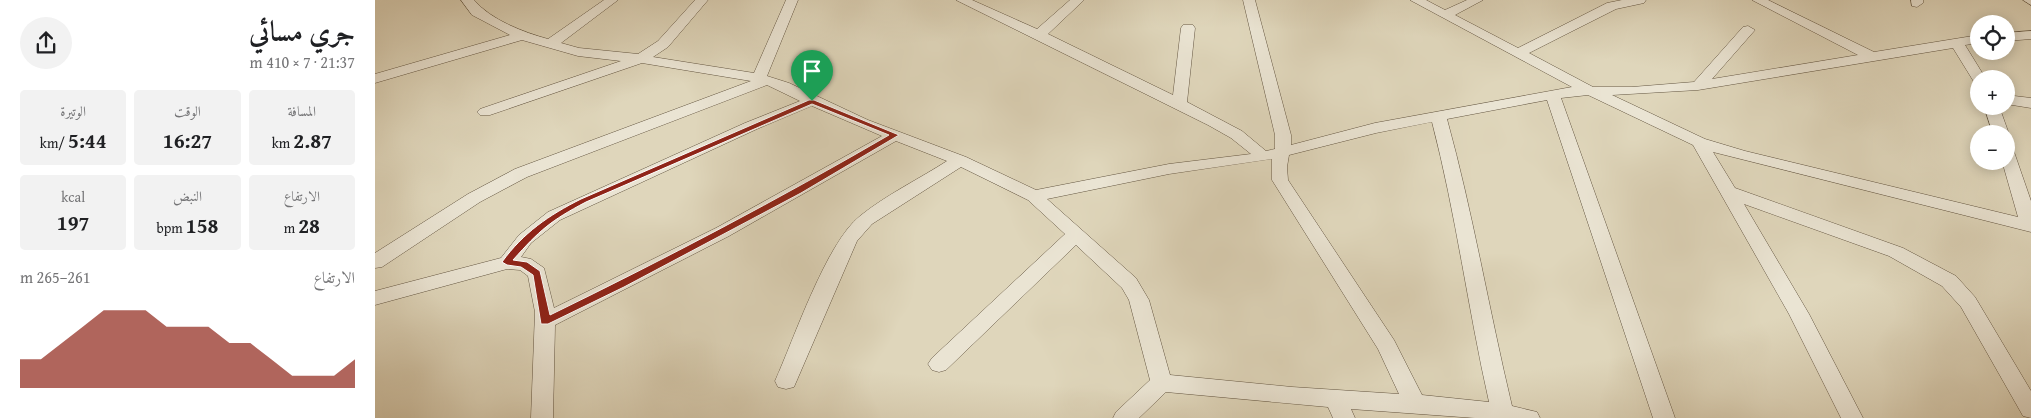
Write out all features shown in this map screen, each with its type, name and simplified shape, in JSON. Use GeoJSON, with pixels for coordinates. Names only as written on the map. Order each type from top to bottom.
{"type":"FeatureCollection","features":[{"type":"Feature","properties":{"kind":"street"},"geometry":{"type":"LineString","coordinates":[[467,0],[477,12],[521,36],[549,45],[579,52],[641,59],[763,79],[783,86],[812,101],[960,160],[1034,196],[1129,283],[1139,300],[1161,383]]}},
{"type":"Feature","properties":{"kind":"street"},"geometry":{"type":"LineString","coordinates":[[549,45],[612,0]]}},
{"type":"Feature","properties":{"kind":"street"},"geometry":{"type":"LineString","coordinates":[[485,112],[641,59],[663,44],[702,0]]}},
{"type":"Feature","properties":{"kind":"street"},"geometry":{"type":"LineString","coordinates":[[375,262],[474,198],[521,173],[763,79],[792,0]]}},
{"type":"Feature","properties":{"kind":"street"},"geometry":{"type":"LineString","coordinates":[[962,0],[1179,104],[1250,145],[1261,158]]}},
{"type":"Feature","properties":{"kind":"street"},"geometry":{"type":"LineString","coordinates":[[1039,36],[1078,0]]}},
{"type":"Feature","properties":{"kind":"street"},"geometry":{"type":"LineString","coordinates":[[1249,0],[1283,135],[1284,146],[1279,154],[1277,165],[1280,180],[1387,346],[1414,402]]}},
{"type":"Feature","properties":{"kind":"street"},"geometry":{"type":"LineString","coordinates":[[1416,0],[1590,91],[1699,142],[1740,155],[2030,226]]}},
{"type":"Feature","properties":{"kind":"street"},"geometry":{"type":"LineString","coordinates":[[1445,15],[1477,0]]}},
{"type":"Feature","properties":{"kind":"street"},"geometry":{"type":"LineString","coordinates":[[1519,53],[1612,6],[1640,0]]}},
{"type":"Feature","properties":{"kind":"street"},"geometry":{"type":"LineString","coordinates":[[1758,0],[1871,56]]}},
{"type":"Feature","properties":{"kind":"street"},"geometry":{"type":"LineString","coordinates":[[1179,104],[1188,28]]}},
{"type":"Feature","properties":{"kind":"street"},"geometry":{"type":"LineString","coordinates":[[1698,86],[1748,30]]}},
{"type":"Feature","properties":{"kind":"street"},"geometry":{"type":"LineString","coordinates":[[2015,36],[2031,35]]}},
{"type":"Feature","properties":{"kind":"street"},"geometry":{"type":"LineString","coordinates":[[375,79],[521,36]]}},
{"type":"Feature","properties":{"kind":"street"},"geometry":{"type":"LineString","coordinates":[[1034,196],[1169,169],[1261,158],[1375,128],[1553,95],[1590,91],[1698,86],[1970,40]]}},
{"type":"Feature","properties":{"kind":"street"},"geometry":{"type":"LineString","coordinates":[[1956,42],[1973,70]]}},
{"type":"Feature","properties":{"kind":"street"},"geometry":{"type":"LineString","coordinates":[[1553,95],[1664,418]]}},
{"type":"Feature","properties":{"kind":"street"},"geometry":{"type":"LineString","coordinates":[[2015,100],[2031,103]]}},
{"type":"Feature","properties":{"kind":"street"},"geometry":{"type":"LineString","coordinates":[[507,262],[525,239],[554,216],[751,126],[812,101]]}},
{"type":"Feature","properties":{"kind":"street"},"geometry":{"type":"LineString","coordinates":[[1438,116],[1453,175],[1485,338],[1502,412]]}},
{"type":"Feature","properties":{"kind":"street"},"geometry":{"type":"LineString","coordinates":[[545,321],[621,284],[798,192],[895,135]]}},
{"type":"Feature","properties":{"kind":"street"},"geometry":{"type":"LineString","coordinates":[[1699,142],[1799,314],[1852,418]]}},
{"type":"Feature","properties":{"kind":"street"},"geometry":{"type":"LineString","coordinates":[[786,381],[835,265],[849,238],[866,220],[960,160]]}},
{"type":"Feature","properties":{"kind":"street"},"geometry":{"type":"LineString","coordinates":[[2012,170],[2030,226]]}},
{"type":"Feature","properties":{"kind":"street"},"geometry":{"type":"LineString","coordinates":[[1729,192],[1888,249],[1933,270],[1949,281],[1960,290],[1968,302],[2031,410]]}},
{"type":"Feature","properties":{"kind":"street"},"geometry":{"type":"LineString","coordinates":[[939,364],[1075,235]]}},
{"type":"Feature","properties":{"kind":"street"},"geometry":{"type":"LineString","coordinates":[[375,298],[507,262],[524,264],[537,274],[545,312],[543,418]]}},
{"type":"Feature","properties":{"kind":"street"},"geometry":{"type":"LineString","coordinates":[[1161,383],[1340,409],[1414,402],[1502,412],[1529,418]]}},
{"type":"Feature","properties":{"kind":"street"},"geometry":{"type":"LineString","coordinates":[[1124,418],[1161,383]]}},
{"type":"Feature","properties":{"kind":"route"},"geometry":{"type":"LineString","coordinates":[[812,101],[895,135],[798,192],[621,284],[545,321],[545,312],[537,274],[524,264],[507,262],[525,239],[538,227],[584,200],[812,101]]}}]}
